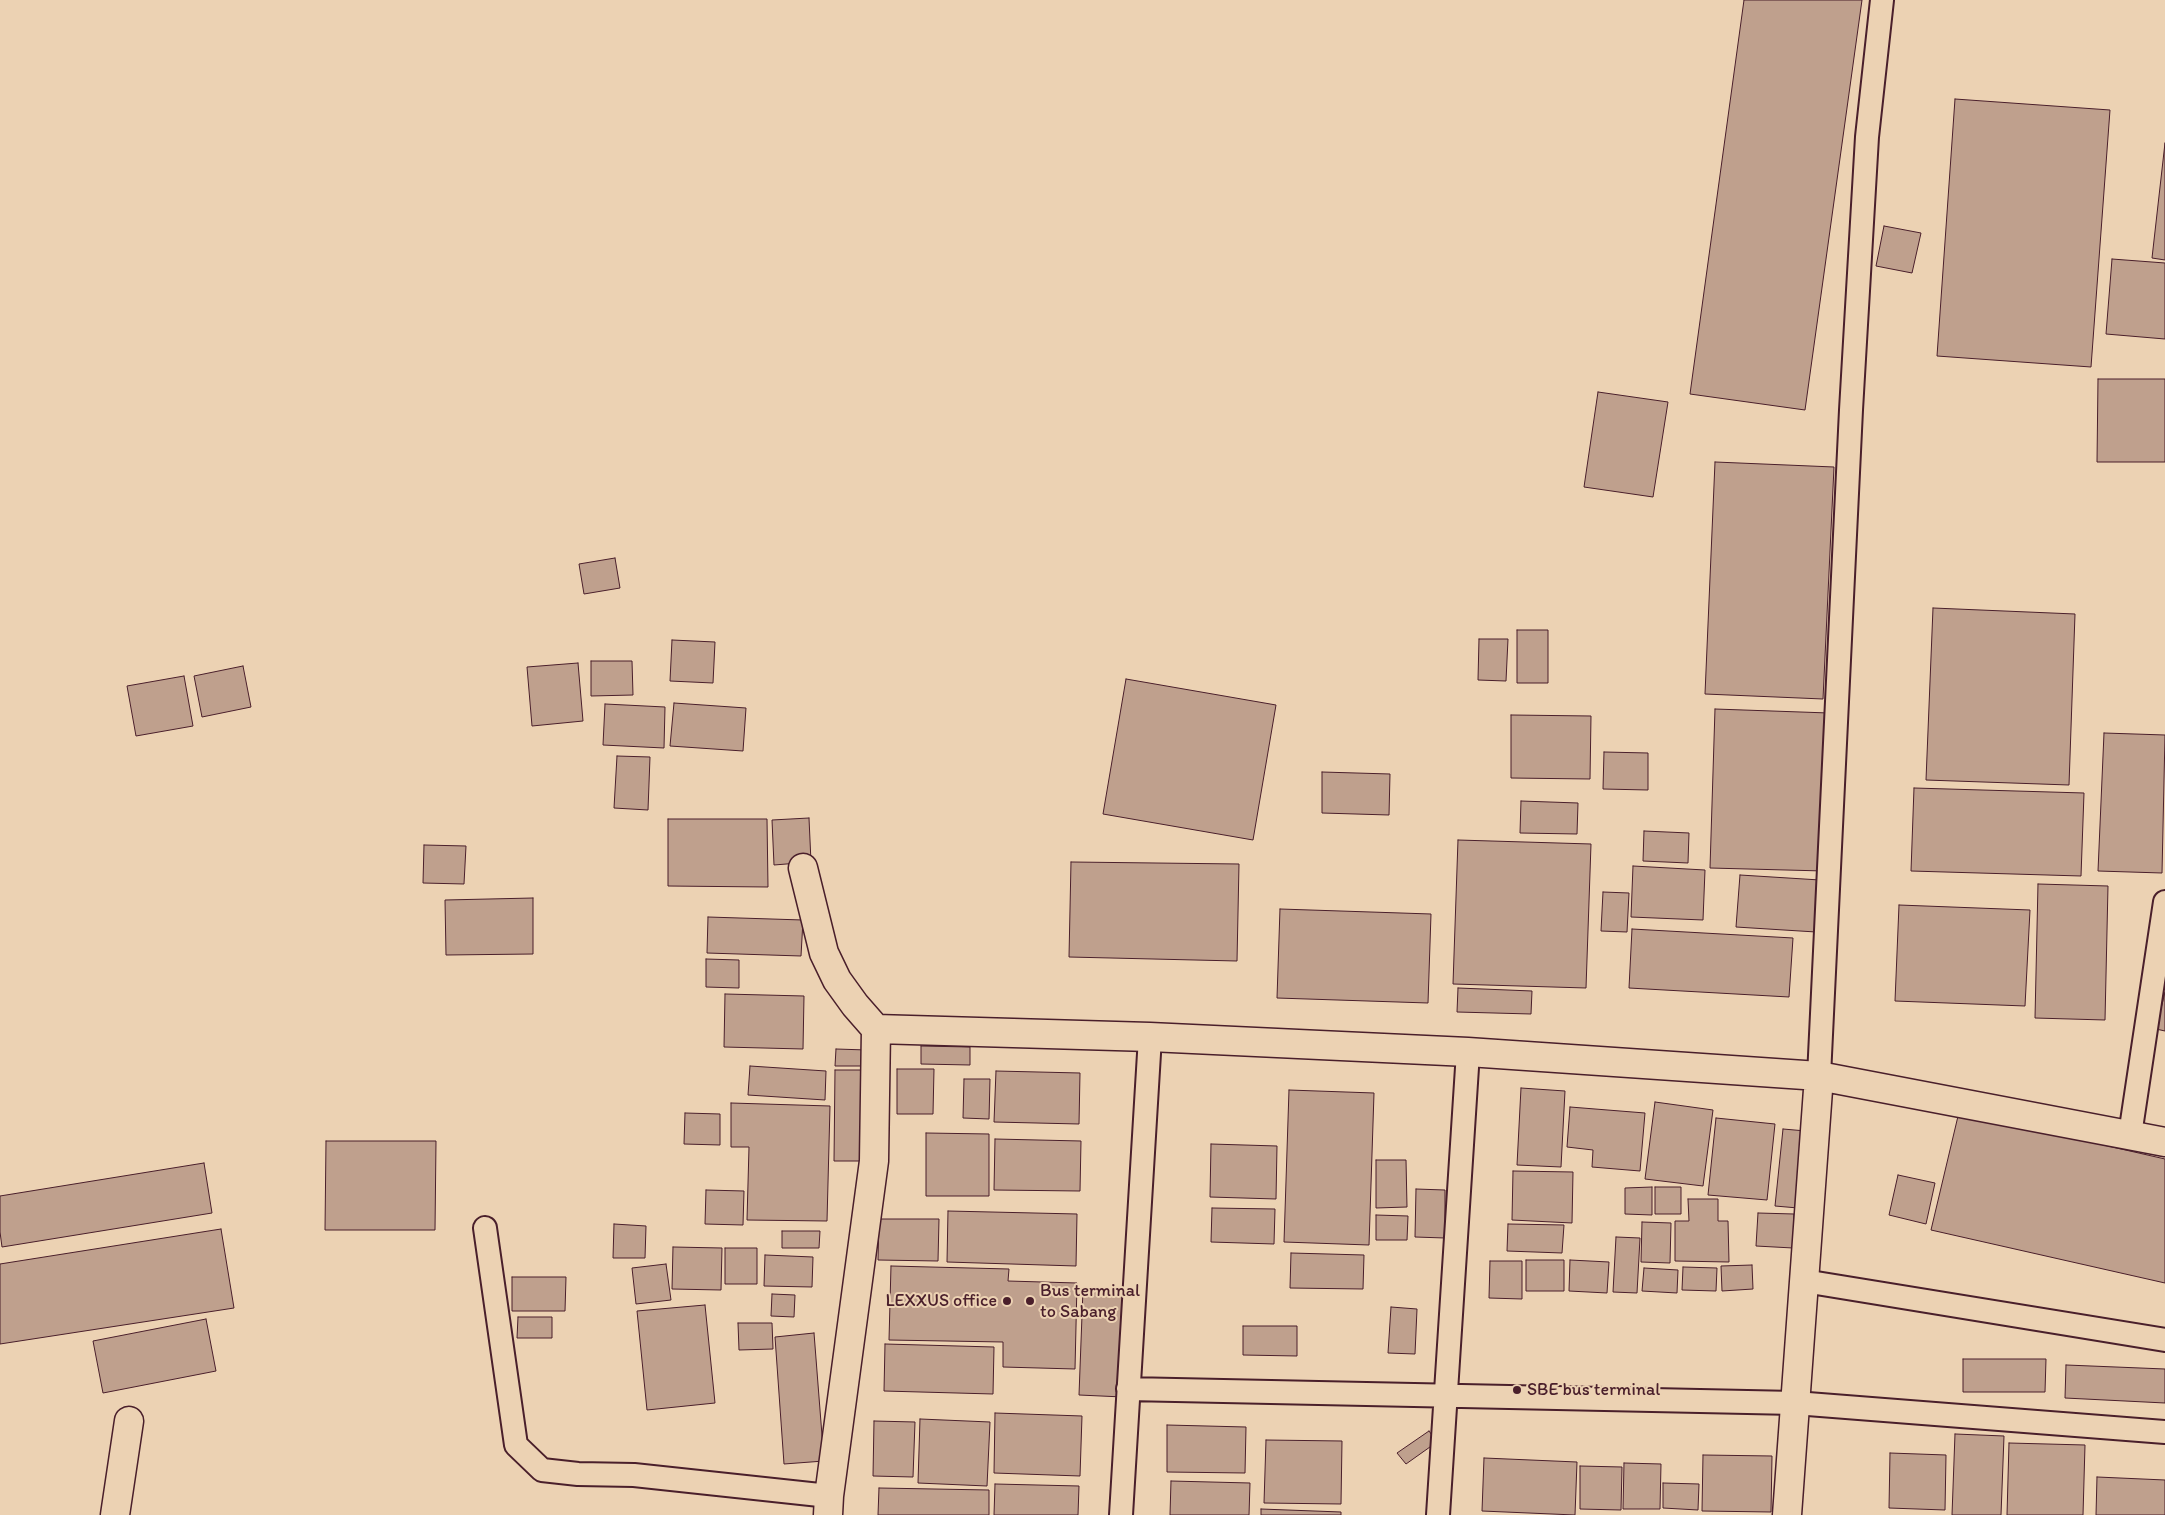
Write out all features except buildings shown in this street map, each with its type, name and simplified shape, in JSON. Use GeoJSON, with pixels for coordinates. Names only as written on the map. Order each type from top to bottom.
{"type":"FeatureCollection","features":[{"type":"Feature","properties":{"kind":"street"},"geometry":{"type":"LineString","coordinates":[[803,868],[824,952],[837,980],[855,1006],[876,1029],[874,1161],[829,1505]]}},
{"type":"Feature","properties":{"kind":"street"},"geometry":{"type":"LineString","coordinates":[[876,1029],[1150,1037],[1468,1052],[1819,1076],[2165,1142]]}},
{"type":"Feature","properties":{"kind":"street"},"geometry":{"type":"LineString","coordinates":[[1786,1515],[1796,1403],[1819,1076]]}},
{"type":"Feature","properties":{"kind":"street"},"geometry":{"type":"LineString","coordinates":[[114,1515],[129,1421]]}},
{"type":"Feature","properties":{"kind":"lane"},"geometry":{"type":"LineString","coordinates":[[1819,1076],[1850,430],[1866,147],[1882,0]]}},
{"type":"Feature","properties":{"kind":"lane"},"geometry":{"type":"LineString","coordinates":[[2130,1134],[2165,902]]}},
{"type":"Feature","properties":{"kind":"lane"},"geometry":{"type":"LineString","coordinates":[[1121,1515],[1150,1037]]}},
{"type":"Feature","properties":{"kind":"lane"},"geometry":{"type":"LineString","coordinates":[[1438,1515],[1468,1052]]}},
{"type":"Feature","properties":{"kind":"lane"},"geometry":{"type":"LineString","coordinates":[[485,1228],[516,1445],[542,1470],[578,1474],[634,1475],[829,1505]]}},
{"type":"Feature","properties":{"kind":"lane"},"geometry":{"type":"LineString","coordinates":[[1804,1281],[2165,1340]]}},
{"type":"Feature","properties":{"kind":"lane"},"geometry":{"type":"LineString","coordinates":[[1128,1389],[1796,1403],[2165,1432]]}},
{"type":"Feature","properties":{"kind":"place","name":"LEXXUS office"},"geometry":{"type":"Point","coordinates":[1007,1301]}},
{"type":"Feature","properties":{"kind":"place","name":"Bus terminal to Sabang"},"geometry":{"type":"Point","coordinates":[1030,1301]}},
{"type":"Feature","properties":{"kind":"place","name":"SBE bus terminal"},"geometry":{"type":"Point","coordinates":[1517,1390]}}]}
